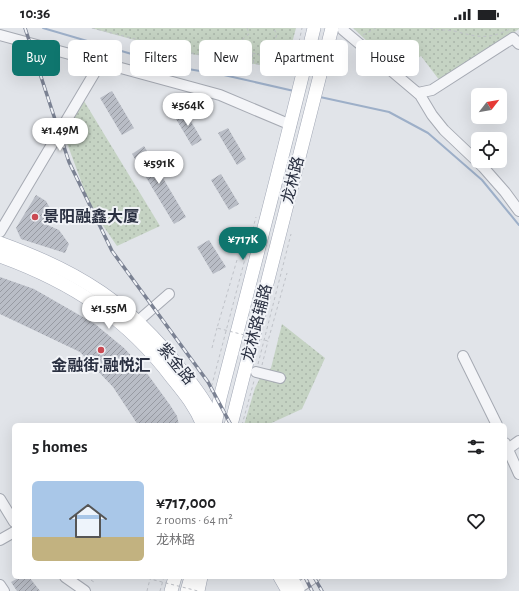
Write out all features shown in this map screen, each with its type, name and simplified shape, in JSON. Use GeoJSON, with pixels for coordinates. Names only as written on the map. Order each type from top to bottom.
{"type":"FeatureCollection","features":[{"type":"Feature","properties":{"kind":"main road","name":"龙林路"},"geometry":{"type":"LineString","coordinates":[[309,40],[314,28]]}},
{"type":"Feature","properties":{"kind":"main road","name":"龙林路"},"geometry":{"type":"LineString","coordinates":[[231,423],[319,78],[341,31]]}},
{"type":"Feature","properties":{"kind":"main road","name":"龙林路"},"geometry":{"type":"LineString","coordinates":[[212,423],[291,125],[297,76]]}},
{"type":"Feature","properties":{"kind":"main road","name":"紫金路"},"geometry":{"type":"LineString","coordinates":[[0,243],[38,257],[83,279],[138,321],[160,344],[206,404],[212,423]]}},
{"type":"Feature","properties":{"kind":"main road","name":"紫金路"},"geometry":{"type":"LineString","coordinates":[[0,256],[19,263],[79,292],[110,314],[141,341],[196,408],[211,423]]}},
{"type":"Feature","properties":{"kind":"main road"},"geometry":{"type":"LineString","coordinates":[[171,591],[174,579]]}},
{"type":"Feature","properties":{"kind":"main road"},"geometry":{"type":"LineString","coordinates":[[187,591],[190,579]]}},
{"type":"Feature","properties":{"kind":"main road"},"geometry":{"type":"LineString","coordinates":[[198,591],[201,579]]}},
{"type":"Feature","properties":{"kind":"main road"},"geometry":{"type":"LineString","coordinates":[[282,579],[294,590]]}},
{"type":"Feature","properties":{"kind":"main road"},"geometry":{"type":"LineString","coordinates":[[291,579],[294,590]]}},
{"type":"Feature","properties":{"kind":"street"},"geometry":{"type":"LineString","coordinates":[[341,31],[418,93],[444,130],[483,167],[519,211]]}},
{"type":"Feature","properties":{"kind":"street"},"geometry":{"type":"LineString","coordinates":[[0,35],[68,53]]}},
{"type":"Feature","properties":{"kind":"street"},"geometry":{"type":"LineString","coordinates":[[418,93],[432,90],[513,38],[519,44]]}},
{"type":"Feature","properties":{"kind":"street"},"geometry":{"type":"LineString","coordinates":[[122,68],[220,95],[291,125]]}},
{"type":"Feature","properties":{"kind":"street"},"geometry":{"type":"LineString","coordinates":[[0,232],[93,76]]}},
{"type":"Feature","properties":{"kind":"street"},"geometry":{"type":"LineString","coordinates":[[138,321],[169,294]]}},
{"type":"Feature","properties":{"kind":"street"},"geometry":{"type":"LineString","coordinates":[[463,356],[495,423]]}},
{"type":"Feature","properties":{"kind":"street"},"geometry":{"type":"LineString","coordinates":[[256,372],[280,378]]}},
{"type":"Feature","properties":{"kind":"street"},"geometry":{"type":"LineString","coordinates":[[507,447],[519,441]]}},
{"type":"Feature","properties":{"kind":"street"},"geometry":{"type":"LineString","coordinates":[[507,449],[519,474]]}},
{"type":"Feature","properties":{"kind":"street"},"geometry":{"type":"LineString","coordinates":[[0,499],[12,519]]}},
{"type":"Feature","properties":{"kind":"street"},"geometry":{"type":"LineString","coordinates":[[0,540],[12,533]]}},
{"type":"Feature","properties":{"kind":"street"},"geometry":{"type":"LineString","coordinates":[[68,579],[85,591]]}},
{"type":"Feature","properties":{"kind":"street"},"geometry":{"type":"LineString","coordinates":[[294,590],[312,579]]}},
{"type":"Feature","properties":{"kind":"street"},"geometry":{"type":"LineString","coordinates":[[0,585],[4,591]]}},
{"type":"Feature","properties":{"kind":"path"},"geometry":{"type":"LineString","coordinates":[[92,28],[182,52],[260,64]]}},
{"type":"Feature","properties":{"kind":"path"},"geometry":{"type":"LineString","coordinates":[[242,40],[247,37],[247,28]]}},
{"type":"Feature","properties":{"kind":"path"},"geometry":{"type":"LineString","coordinates":[[255,63],[252,54],[266,56],[267,47],[277,37],[277,34],[273,28]]}},
{"type":"Feature","properties":{"kind":"path"},"geometry":{"type":"LineString","coordinates":[[301,40],[302,28]]}},
{"type":"Feature","properties":{"kind":"path"},"geometry":{"type":"LineString","coordinates":[[341,31],[357,36],[364,35],[376,28]]}},
{"type":"Feature","properties":{"kind":"path"},"geometry":{"type":"LineString","coordinates":[[430,28],[480,37],[494,35],[512,28]]}},
{"type":"Feature","properties":{"kind":"path","name":"龙林路"},"geometry":{"type":"LineString","coordinates":[[206,404],[257,212]]}},
{"type":"Feature","properties":{"kind":"path","name":"龙林路辅路"},"geometry":{"type":"LineString","coordinates":[[243,423],[291,233]]}},
{"type":"Feature","properties":{"kind":"path"},"geometry":{"type":"LineString","coordinates":[[212,348],[237,260]]}},
{"type":"Feature","properties":{"kind":"path"},"geometry":{"type":"LineString","coordinates":[[263,362],[287,273]]}},
{"type":"Feature","properties":{"kind":"path"},"geometry":{"type":"LineString","coordinates":[[217,328],[268,341]]}},
{"type":"Feature","properties":{"kind":"path"},"geometry":{"type":"LineString","coordinates":[[89,579],[94,582]]}},
{"type":"Feature","properties":{"kind":"path"},"geometry":{"type":"LineString","coordinates":[[147,591],[150,579]]}},
{"type":"Feature","properties":{"kind":"path"},"geometry":{"type":"LineString","coordinates":[[154,579],[198,591]]}},
{"type":"Feature","properties":{"kind":"path"},"geometry":{"type":"LineString","coordinates":[[160,591],[163,579]]}},
{"type":"Feature","properties":{"kind":"green space"},"geometry":{"type":"Polygon","coordinates":[[[91,28],[296,28],[293,40],[260,40],[260,65],[252,64],[252,40],[199,40],[199,55],[191,54],[191,40],[134,40],[91,28]]]}},
{"type":"Feature","properties":{"kind":"green space"},"geometry":{"type":"Polygon","coordinates":[[[353,28],[519,28],[440,81],[421,56],[419,57],[419,40],[366,40],[353,28]]]}},
{"type":"Feature","properties":{"kind":"green space"},"geometry":{"type":"Polygon","coordinates":[[[84,101],[160,226],[117,246],[91,208],[64,135],[84,101]]]}},
{"type":"Feature","properties":{"kind":"green space"},"geometry":{"type":"Polygon","coordinates":[[[282,324],[325,358],[302,409],[271,423],[245,423],[255,388],[261,376],[271,368],[282,324]]]}},
{"type":"Feature","properties":{"kind":"building"},"geometry":{"type":"Polygon","coordinates":[[[112,91],[134,128],[122,135],[100,98],[112,91]]]}},
{"type":"Feature","properties":{"kind":"building"},"geometry":{"type":"Polygon","coordinates":[[[183,108],[202,140],[192,146],[173,114],[183,108]]]}},
{"type":"Feature","properties":{"kind":"building"},"geometry":{"type":"Polygon","coordinates":[[[228,128],[246,159],[237,165],[218,133],[228,128]]]}},
{"type":"Feature","properties":{"kind":"building"},"geometry":{"type":"Polygon","coordinates":[[[144,146],[186,217],[174,224],[132,154],[144,146]]]}},
{"type":"Feature","properties":{"kind":"building"},"geometry":{"type":"Polygon","coordinates":[[[221,174],[239,204],[229,210],[211,180],[221,174]]]}},
{"type":"Feature","properties":{"kind":"building","name":"景阳融鑫大厦"},"geometry":{"type":"Polygon","coordinates":[[[36,195],[46,201],[51,210],[45,224],[59,230],[69,244],[65,253],[21,239],[16,228],[36,195]]]}},
{"type":"Feature","properties":{"kind":"building"},"geometry":{"type":"Polygon","coordinates":[[[209,240],[226,267],[213,274],[197,247],[209,240]]]}},
{"type":"Feature","properties":{"kind":"building","name":"金融街·融悦汇"},"geometry":{"type":"Polygon","coordinates":[[[0,277],[34,289],[95,324],[124,348],[146,372],[170,405],[177,416],[179,423],[137,423],[113,387],[80,352],[0,314],[0,277]]]}},
{"type":"Feature","properties":{"kind":"building"},"geometry":{"type":"Polygon","coordinates":[[[16,579],[31,579],[40,591],[17,591],[11,582],[16,579]]]}},
{"type":"Feature","properties":{"kind":"waterway"},"geometry":{"type":"LineString","coordinates":[[43,28],[176,67],[224,75],[294,91]]}},
{"type":"Feature","properties":{"kind":"waterway"},"geometry":{"type":"LineString","coordinates":[[320,97],[389,112],[428,133],[482,180],[519,225]]}},
{"type":"Feature","properties":{"kind":"railway"},"geometry":{"type":"LineString","coordinates":[[25,28],[69,162],[112,251],[208,382],[230,423]]}},
{"type":"Feature","properties":{"kind":"railway"},"geometry":{"type":"LineString","coordinates":[[306,579],[312,591]]}},
{"type":"Feature","properties":{"kind":"railway"},"geometry":{"type":"LineString","coordinates":[[315,579],[322,591]]}},
{"type":"Feature","properties":{"kind":"place","name":"景阳融鑫大厦"},"geometry":{"type":"Point","coordinates":[35,217]}},
{"type":"Feature","properties":{"kind":"place","name":"金融街·融悦汇"},"geometry":{"type":"Point","coordinates":[101,350]}}]}
